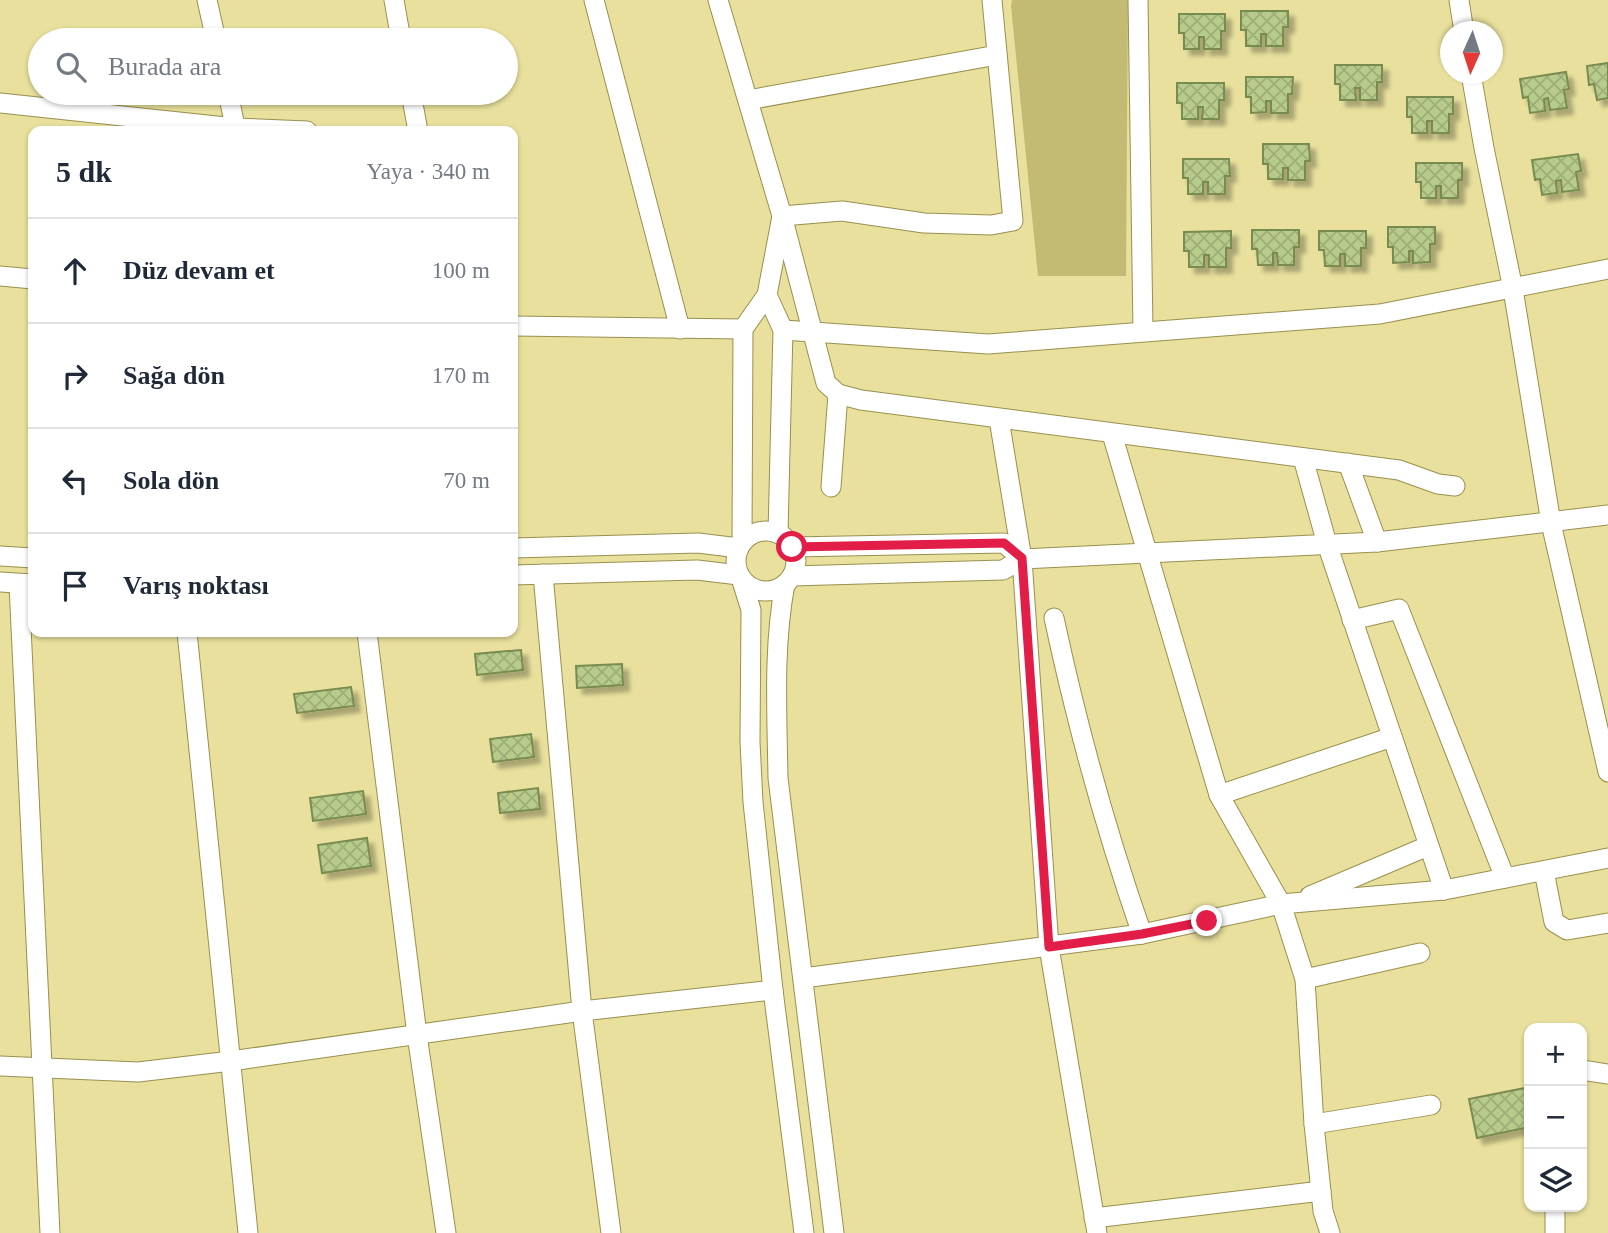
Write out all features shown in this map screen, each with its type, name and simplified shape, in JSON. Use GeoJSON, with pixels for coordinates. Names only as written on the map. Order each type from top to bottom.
{"type":"FeatureCollection","features":[{"type":"Feature","properties":{"kind":"street"},"geometry":{"type":"LineString","coordinates":[[207,0],[213,28]]}},
{"type":"Feature","properties":{"kind":"street"},"geometry":{"type":"LineString","coordinates":[[394,0],[399,28]]}},
{"type":"Feature","properties":{"kind":"street"},"geometry":{"type":"LineString","coordinates":[[594,0],[680,329]]}},
{"type":"Feature","properties":{"kind":"street"},"geometry":{"type":"LineString","coordinates":[[718,0],[782,216],[826,383],[838,394],[861,400],[999,419],[1399,470],[1438,484],[1455,486]]}},
{"type":"Feature","properties":{"kind":"street"},"geometry":{"type":"LineString","coordinates":[[782,216],[842,211],[924,223],[991,225],[1013,221],[992,0]]}},
{"type":"Feature","properties":{"kind":"street"},"geometry":{"type":"LineString","coordinates":[[1138,0],[1143,331]]}},
{"type":"Feature","properties":{"kind":"street"},"geometry":{"type":"LineString","coordinates":[[1459,0],[1462,21]]}},
{"type":"Feature","properties":{"kind":"street"},"geometry":{"type":"LineString","coordinates":[[748,100],[997,55]]}},
{"type":"Feature","properties":{"kind":"street"},"geometry":{"type":"LineString","coordinates":[[1473,84],[1513,289],[1551,523],[1608,772]]}},
{"type":"Feature","properties":{"kind":"street"},"geometry":{"type":"LineString","coordinates":[[0,103],[208,126]]}},
{"type":"Feature","properties":{"kind":"street"},"geometry":{"type":"LineString","coordinates":[[230,105],[234,126]]}},
{"type":"Feature","properties":{"kind":"street"},"geometry":{"type":"LineString","coordinates":[[413,105],[417,126]]}},
{"type":"Feature","properties":{"kind":"street"},"geometry":{"type":"LineString","coordinates":[[782,216],[767,295],[743,329],[740,545],[735,560],[751,610],[750,742],[753,802],[773,990],[804,1233]]}},
{"type":"Feature","properties":{"kind":"street"},"geometry":{"type":"LineString","coordinates":[[783,330],[988,344],[1380,314],[1608,269]]}},
{"type":"Feature","properties":{"kind":"street"},"geometry":{"type":"LineString","coordinates":[[0,276],[28,279]]}},
{"type":"Feature","properties":{"kind":"street"},"geometry":{"type":"LineString","coordinates":[[767,295],[783,330],[785,540],[795,566],[781,606],[776,701],[778,778],[834,1233]]}},
{"type":"Feature","properties":{"kind":"street"},"geometry":{"type":"LineString","coordinates":[[518,327],[743,329]]}},
{"type":"Feature","properties":{"kind":"street"},"geometry":{"type":"LineString","coordinates":[[831,486],[838,394]]}},
{"type":"Feature","properties":{"kind":"street"},"geometry":{"type":"LineString","coordinates":[[999,419],[1022,558],[1049,947],[1096,1226],[1321,1191]]}},
{"type":"Feature","properties":{"kind":"street"},"geometry":{"type":"LineString","coordinates":[[1112,434],[1219,794],[1287,904],[1305,979],[1314,1124],[1323,1211],[1330,1233]]}},
{"type":"Feature","properties":{"kind":"street"},"geometry":{"type":"LineString","coordinates":[[1303,458],[1327,544],[1444,890]]}},
{"type":"Feature","properties":{"kind":"street"},"geometry":{"type":"LineString","coordinates":[[1348,463],[1377,542]]}},
{"type":"Feature","properties":{"kind":"street"},"geometry":{"type":"LineString","coordinates":[[518,575],[697,569],[740,576],[757,590],[767,591],[789,580],[1003,570],[1022,558],[1377,542],[1608,515]]}},
{"type":"Feature","properties":{"kind":"street"},"geometry":{"type":"LineString","coordinates":[[518,548],[698,543],[740,545],[759,531],[785,540],[1004,543],[1022,558]]}},
{"type":"Feature","properties":{"kind":"street"},"geometry":{"type":"LineString","coordinates":[[0,556],[28,558]]}},
{"type":"Feature","properties":{"kind":"street"},"geometry":{"type":"LineString","coordinates":[[543,574],[582,1011],[611,1233]]}},
{"type":"Feature","properties":{"kind":"street"},"geometry":{"type":"LineString","coordinates":[[18,584],[50,1233]]}},
{"type":"Feature","properties":{"kind":"street"},"geometry":{"type":"LineString","coordinates":[[1352,620],[1399,609],[1505,878]]}},
{"type":"Feature","properties":{"kind":"street"},"geometry":{"type":"LineString","coordinates":[[1054,618],[1071,700],[1122,876],[1142,934]]}},
{"type":"Feature","properties":{"kind":"street"},"geometry":{"type":"LineString","coordinates":[[188,637],[248,1233]]}},
{"type":"Feature","properties":{"kind":"street"},"geometry":{"type":"LineString","coordinates":[[368,637],[417,1035],[446,1233]]}},
{"type":"Feature","properties":{"kind":"street"},"geometry":{"type":"LineString","coordinates":[[1219,794],[1392,737]]}},
{"type":"Feature","properties":{"kind":"street"},"geometry":{"type":"LineString","coordinates":[[1287,904],[1428,846]]}},
{"type":"Feature","properties":{"kind":"street"},"geometry":{"type":"LineString","coordinates":[[803,978],[1142,934],[1287,904],[1444,890],[1608,858]]}},
{"type":"Feature","properties":{"kind":"street"},"geometry":{"type":"LineString","coordinates":[[1544,871],[1554,922],[1567,930],[1608,923]]}},
{"type":"Feature","properties":{"kind":"street"},"geometry":{"type":"LineString","coordinates":[[1305,979],[1420,953]]}},
{"type":"Feature","properties":{"kind":"street"},"geometry":{"type":"LineString","coordinates":[[0,1066],[138,1072],[582,1011],[773,990]]}},
{"type":"Feature","properties":{"kind":"street"},"geometry":{"type":"LineString","coordinates":[[1587,1071],[1608,1074]]}},
{"type":"Feature","properties":{"kind":"street"},"geometry":{"type":"LineString","coordinates":[[1314,1124],[1431,1105]]}},
{"type":"Feature","properties":{"kind":"street"},"geometry":{"type":"LineString","coordinates":[[1555,1212],[1555,1233]]}},
{"type":"Feature","properties":{"kind":"shaded area"},"geometry":{"type":"Polygon","coordinates":[[[1012,0],[1128,0],[1126,276],[1038,276],[1012,0]]]}},
{"type":"Feature","properties":{"kind":"building"},"geometry":{"type":"Polygon","coordinates":[[[1241,11],[1288,11],[1288,27],[1283,27],[1283,46],[1266,46],[1266,34],[1261,34],[1261,46],[1246,46],[1246,30],[1241,30],[1241,11]]]}},
{"type":"Feature","properties":{"kind":"building"},"geometry":{"type":"Polygon","coordinates":[[[1179,14],[1225,14],[1221,49],[1204,49],[1204,37],[1199,37],[1199,49],[1184,49],[1184,33],[1179,33],[1179,14]]]}},
{"type":"Feature","properties":{"kind":"building"},"geometry":{"type":"Polygon","coordinates":[[[1608,63],[1608,98],[1597,100],[1594,84],[1589,85],[1587,66],[1608,63]]]}},
{"type":"Feature","properties":{"kind":"building"},"geometry":{"type":"Polygon","coordinates":[[[1335,65],[1382,65],[1382,82],[1377,82],[1377,100],[1360,100],[1360,88],[1355,88],[1356,100],[1340,100],[1340,84],[1335,84],[1335,65]]]}},
{"type":"Feature","properties":{"kind":"building"},"geometry":{"type":"Polygon","coordinates":[[[1566,72],[1569,89],[1564,90],[1567,108],[1550,110],[1548,98],[1544,99],[1545,111],[1530,113],[1528,97],[1523,98],[1520,79],[1566,72]]]}},
{"type":"Feature","properties":{"kind":"building"},"geometry":{"type":"Polygon","coordinates":[[[1246,77],[1293,77],[1292,94],[1288,94],[1288,113],[1271,113],[1271,101],[1266,101],[1266,112],[1251,113],[1251,97],[1246,97],[1246,77]]]}},
{"type":"Feature","properties":{"kind":"building"},"geometry":{"type":"Polygon","coordinates":[[[1177,83],[1224,83],[1224,100],[1219,100],[1219,119],[1202,119],[1203,107],[1198,107],[1198,119],[1182,119],[1182,103],[1177,103],[1177,83]]]}},
{"type":"Feature","properties":{"kind":"building"},"geometry":{"type":"Polygon","coordinates":[[[1407,97],[1453,97],[1449,133],[1432,133],[1432,121],[1427,121],[1427,133],[1412,133],[1412,117],[1407,117],[1407,97]]]}},
{"type":"Feature","properties":{"kind":"building"},"geometry":{"type":"Polygon","coordinates":[[[1263,144],[1309,144],[1310,161],[1305,161],[1305,180],[1288,180],[1288,168],[1283,168],[1283,179],[1268,179],[1268,164],[1263,164],[1263,144]]]}},
{"type":"Feature","properties":{"kind":"building"},"geometry":{"type":"Polygon","coordinates":[[[1578,154],[1581,171],[1576,172],[1579,190],[1562,192],[1561,180],[1556,181],[1557,193],[1542,195],[1540,179],[1535,180],[1532,160],[1578,154]]]}},
{"type":"Feature","properties":{"kind":"building"},"geometry":{"type":"Polygon","coordinates":[[[1183,159],[1229,159],[1230,176],[1225,176],[1225,194],[1208,194],[1208,182],[1203,182],[1203,194],[1188,194],[1188,178],[1183,178],[1183,159]]]}},
{"type":"Feature","properties":{"kind":"building"},"geometry":{"type":"Polygon","coordinates":[[[1416,163],[1462,163],[1458,198],[1441,198],[1441,186],[1436,186],[1436,198],[1421,198],[1421,182],[1416,182],[1416,163]]]}},
{"type":"Feature","properties":{"kind":"building"},"geometry":{"type":"Polygon","coordinates":[[[1388,227],[1435,227],[1435,244],[1430,244],[1430,262],[1413,263],[1413,251],[1409,251],[1409,262],[1393,263],[1393,247],[1388,247],[1388,227]]]}},
{"type":"Feature","properties":{"kind":"building"},"geometry":{"type":"Polygon","coordinates":[[[1252,230],[1299,230],[1299,247],[1294,247],[1294,265],[1278,265],[1277,253],[1273,253],[1273,265],[1258,265],[1257,249],[1252,249],[1252,230]]]}},
{"type":"Feature","properties":{"kind":"building"},"geometry":{"type":"Polygon","coordinates":[[[1231,231],[1231,248],[1226,248],[1226,267],[1209,267],[1209,255],[1204,255],[1204,267],[1189,267],[1189,251],[1184,251],[1184,232],[1231,231]]]}},
{"type":"Feature","properties":{"kind":"building"},"geometry":{"type":"Polygon","coordinates":[[[1319,231],[1366,231],[1366,248],[1361,248],[1361,266],[1345,266],[1345,254],[1340,254],[1340,266],[1325,266],[1324,250],[1319,250],[1319,231]]]}},
{"type":"Feature","properties":{"kind":"building"},"geometry":{"type":"Polygon","coordinates":[[[521,650],[523,670],[477,675],[475,654],[521,650]]]}},
{"type":"Feature","properties":{"kind":"building"},"geometry":{"type":"Polygon","coordinates":[[[622,664],[623,685],[577,688],[576,666],[622,664]]]}},
{"type":"Feature","properties":{"kind":"building"},"geometry":{"type":"Polygon","coordinates":[[[351,687],[354,706],[297,713],[294,694],[351,687]]]}},
{"type":"Feature","properties":{"kind":"building"},"geometry":{"type":"Polygon","coordinates":[[[531,734],[534,757],[493,762],[490,739],[531,734]]]}},
{"type":"Feature","properties":{"kind":"building"},"geometry":{"type":"Polygon","coordinates":[[[538,788],[540,809],[500,813],[498,793],[538,788]]]}},
{"type":"Feature","properties":{"kind":"building"},"geometry":{"type":"Polygon","coordinates":[[[363,791],[366,814],[313,821],[310,798],[363,791]]]}},
{"type":"Feature","properties":{"kind":"building"},"geometry":{"type":"Polygon","coordinates":[[[367,838],[371,866],[322,873],[318,845],[367,838]]]}},
{"type":"Feature","properties":{"kind":"building"},"geometry":{"type":"Polygon","coordinates":[[[1524,1088],[1524,1128],[1477,1138],[1469,1099],[1524,1088]]]}},
{"type":"Feature","properties":{"kind":"route"},"geometry":{"type":"LineString","coordinates":[[792,547],[1004,543],[1022,558],[1049,947],[1142,934],[1207,921]]}}]}
